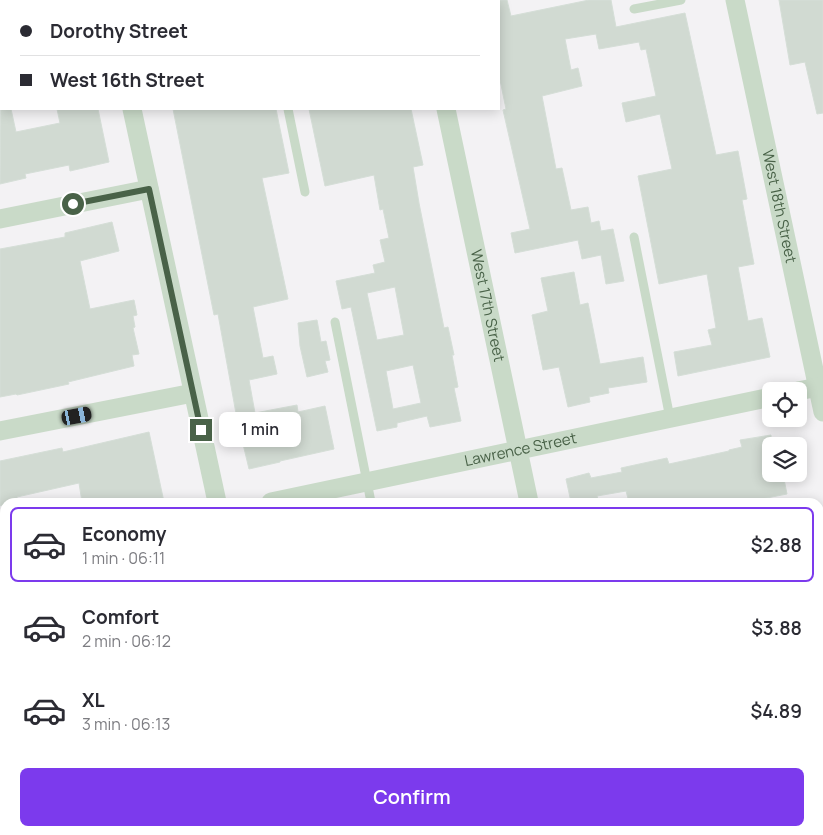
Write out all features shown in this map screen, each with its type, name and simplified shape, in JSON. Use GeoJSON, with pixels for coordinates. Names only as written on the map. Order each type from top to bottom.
{"type":"FeatureCollection","features":[{"type":"Feature","properties":{"kind":"street","name":"West 18th Street"},"geometry":{"type":"LineString","coordinates":[[735,0],[820,387],[823,412]]}},
{"type":"Feature","properties":{"kind":"street"},"geometry":{"type":"LineString","coordinates":[[132,110],[216,498]]}},
{"type":"Feature","properties":{"kind":"street","name":"West 17th Street"},"geometry":{"type":"LineString","coordinates":[[446,110],[528,498]]}},
{"type":"Feature","properties":{"kind":"street"},"geometry":{"type":"LineString","coordinates":[[0,219],[149,189]]}},
{"type":"Feature","properties":{"kind":"street"},"geometry":{"type":"LineString","coordinates":[[807,389],[820,387]]}},
{"type":"Feature","properties":{"kind":"street"},"geometry":{"type":"LineString","coordinates":[[0,431],[193,393]]}},
{"type":"Feature","properties":{"kind":"street","name":"Lawrence Street"},"geometry":{"type":"LineString","coordinates":[[290,498],[762,399]]}},
{"type":"Feature","properties":{"kind":"lane"},"geometry":{"type":"LineString","coordinates":[[634,9],[681,0]]}},
{"type":"Feature","properties":{"kind":"lane"},"geometry":{"type":"LineString","coordinates":[[288,110],[305,192]]}},
{"type":"Feature","properties":{"kind":"lane"},"geometry":{"type":"LineString","coordinates":[[634,237],[670,418]]}},
{"type":"Feature","properties":{"kind":"lane"},"geometry":{"type":"LineString","coordinates":[[335,322],[370,498]]}},
{"type":"Feature","properties":{"kind":"building"},"geometry":{"type":"Polygon","coordinates":[[[500,0],[507,0],[511,16],[589,0],[611,0],[616,27],[685,13],[716,155],[738,151],[747,199],[742,200],[754,264],[738,267],[748,321],[762,318],[770,357],[678,376],[674,352],[712,345],[708,330],[716,328],[707,274],[659,284],[638,176],[672,169],[660,114],[626,122],[622,103],[656,96],[646,49],[641,50],[639,42],[599,49],[596,34],[565,39],[571,70],[578,68],[582,86],[542,96],[556,169],[562,168],[571,210],[588,207],[591,223],[599,221],[601,231],[613,229],[624,281],[606,284],[601,255],[582,259],[578,240],[515,253],[511,233],[530,229],[503,110],[506,109],[500,80],[500,0]]]}},
{"type":"Feature","properties":{"kind":"building"},"geometry":{"type":"Polygon","coordinates":[[[779,0],[823,0],[823,113],[817,114],[805,62],[790,65],[779,0]]]}},
{"type":"Feature","properties":{"kind":"building"},"geometry":{"type":"Polygon","coordinates":[[[1,110],[11,110],[16,132],[60,123],[57,110],[98,110],[109,162],[70,171],[69,165],[25,174],[26,178],[0,184],[1,110]]]}},
{"type":"Feature","properties":{"kind":"building"},"geometry":{"type":"Polygon","coordinates":[[[173,110],[276,110],[289,173],[262,178],[288,299],[253,307],[263,358],[273,356],[277,374],[249,380],[255,413],[297,405],[298,412],[325,406],[334,449],[249,469],[237,419],[218,314],[214,315],[173,110]]]}},
{"type":"Feature","properties":{"kind":"building"},"geometry":{"type":"Polygon","coordinates":[[[309,110],[411,110],[423,165],[413,167],[444,328],[448,327],[454,355],[452,355],[458,387],[454,388],[461,421],[430,427],[427,416],[397,423],[397,427],[377,431],[351,307],[342,309],[336,281],[375,273],[373,265],[385,262],[380,240],[389,238],[383,209],[380,210],[374,175],[325,186],[309,110]],[[395,287],[367,293],[377,340],[404,335],[395,287]],[[413,365],[386,371],[393,409],[421,403],[413,365]]]}},
{"type":"Feature","properties":{"kind":"building"},"geometry":{"type":"Polygon","coordinates":[[[112,222],[119,251],[80,261],[90,309],[134,300],[137,315],[133,316],[135,327],[133,328],[139,354],[132,355],[134,366],[68,382],[69,384],[0,397],[0,249],[65,237],[65,233],[112,222]]]}},
{"type":"Feature","properties":{"kind":"building"},"geometry":{"type":"Polygon","coordinates":[[[574,272],[580,305],[588,303],[600,364],[643,357],[647,382],[608,388],[609,393],[589,397],[590,402],[568,407],[559,367],[543,370],[532,315],[548,311],[541,278],[574,272]]]}},
{"type":"Feature","properties":{"kind":"building"},"geometry":{"type":"Polygon","coordinates":[[[317,320],[321,342],[326,341],[330,360],[325,361],[328,372],[307,377],[300,346],[298,323],[317,320]]]}},
{"type":"Feature","properties":{"kind":"building"},"geometry":{"type":"Polygon","coordinates":[[[149,432],[163,498],[81,498],[79,483],[17,498],[0,498],[0,461],[62,448],[63,452],[149,432]]]}},
{"type":"Feature","properties":{"kind":"building"},"geometry":{"type":"Polygon","coordinates":[[[771,435],[771,437],[762,437],[762,482],[785,482],[787,494],[766,498],[628,498],[626,491],[597,496],[598,498],[570,498],[566,479],[589,473],[591,478],[622,472],[621,468],[667,458],[669,464],[742,447],[740,440],[771,435]]]}},
{"type":"Feature","properties":{"kind":"route"},"geometry":{"type":"LineString","coordinates":[[73,204],[149,189],[201,430]]}}]}
